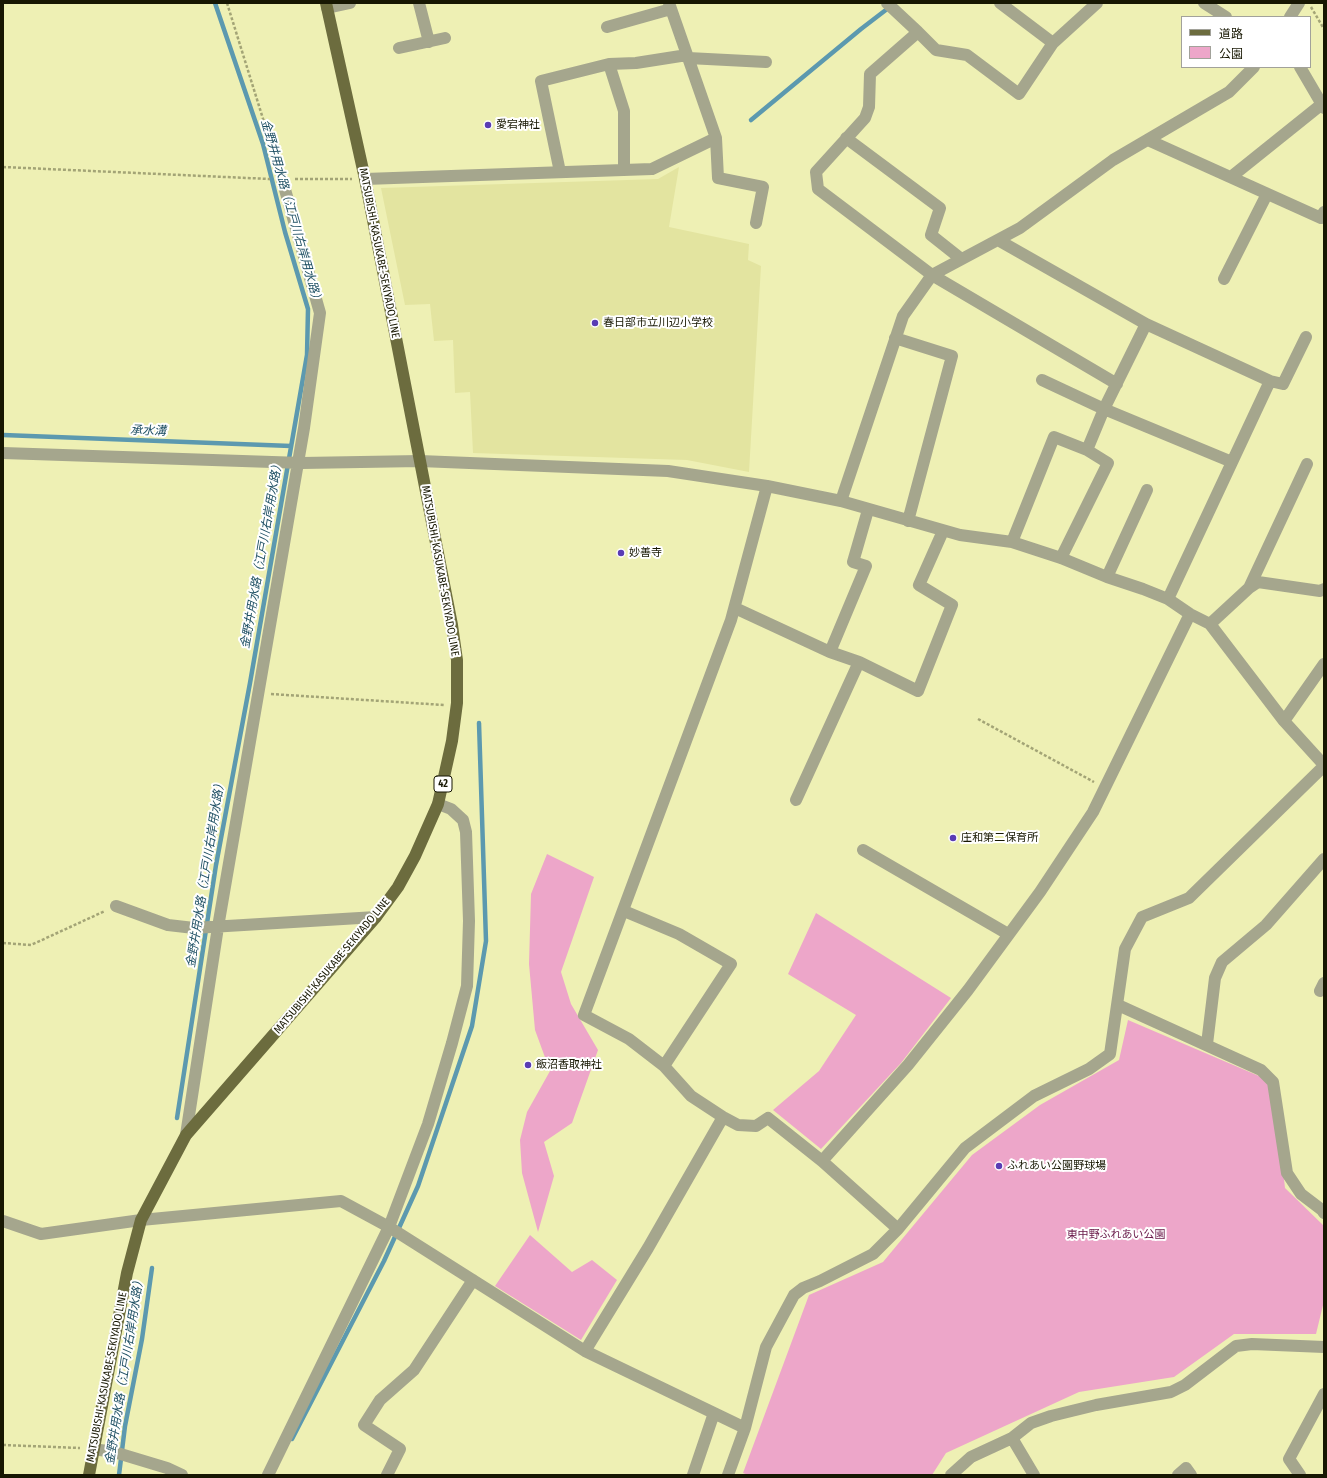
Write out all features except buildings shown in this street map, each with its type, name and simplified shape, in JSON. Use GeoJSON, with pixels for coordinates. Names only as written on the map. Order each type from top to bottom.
{"type":"FeatureCollection","features":[{"type":"Feature","properties":{"kind":"main road","name":"MATSUBISHI-KASUKABE-SEKIYADO LINE"},"geometry":{"type":"LineString","coordinates":[[89,1475],[127,1273],[141,1220],[186,1136],[376,917],[398,887],[415,856],[438,804],[452,741],[457,703],[456,660],[452,625],[365,179],[326,6]]}},
{"type":"Feature","properties":{"kind":"street"},"geometry":{"type":"LineString","coordinates":[[326,6],[350,3]]}},
{"type":"Feature","properties":{"kind":"street"},"geometry":{"type":"LineString","coordinates":[[419,3],[429,42]]}},
{"type":"Feature","properties":{"kind":"street"},"geometry":{"type":"LineString","coordinates":[[887,3],[936,50],[967,55],[1019,94],[1053,43],[1094,4]]}},
{"type":"Feature","properties":{"kind":"street"},"geometry":{"type":"LineString","coordinates":[[1000,3],[1053,43]]}},
{"type":"Feature","properties":{"kind":"street"},"geometry":{"type":"LineString","coordinates":[[1204,3],[1224,16]]}},
{"type":"Feature","properties":{"kind":"street"},"geometry":{"type":"LineString","coordinates":[[1291,16],[1300,3]]}},
{"type":"Feature","properties":{"kind":"street"},"geometry":{"type":"LineString","coordinates":[[607,27],[670,6],[716,138],[718,178],[763,187],[756,223]]}},
{"type":"Feature","properties":{"kind":"street"},"geometry":{"type":"LineString","coordinates":[[918,32],[870,74],[869,107],[865,118],[816,172],[818,189],[932,275],[1117,384]]}},
{"type":"Feature","properties":{"kind":"street"},"geometry":{"type":"LineString","coordinates":[[399,48],[445,38]]}},
{"type":"Feature","properties":{"kind":"street"},"geometry":{"type":"LineString","coordinates":[[560,172],[541,81],[609,64],[636,63],[688,56],[766,62]]}},
{"type":"Feature","properties":{"kind":"street"},"geometry":{"type":"LineString","coordinates":[[609,64],[624,111],[624,170]]}},
{"type":"Feature","properties":{"kind":"street"},"geometry":{"type":"LineString","coordinates":[[841,501],[895,338],[904,316],[932,275],[960,258],[1020,228],[1113,160],[1229,92],[1253,68]]}},
{"type":"Feature","properties":{"kind":"street"},"geometry":{"type":"LineString","coordinates":[[1230,177],[1323,106],[1301,68]]}},
{"type":"Feature","properties":{"kind":"street"},"geometry":{"type":"LineString","coordinates":[[365,179],[652,169],[716,138]]}},
{"type":"Feature","properties":{"kind":"street"},"geometry":{"type":"LineString","coordinates":[[846,138],[940,208],[932,235],[960,258]]}},
{"type":"Feature","properties":{"kind":"street"},"geometry":{"type":"LineString","coordinates":[[1148,140],[1321,218],[1324,212]]}},
{"type":"Feature","properties":{"kind":"street"},"geometry":{"type":"LineString","coordinates":[[186,1136],[218,926],[259,693],[296,463],[304,428],[320,313],[282,179]]}},
{"type":"Feature","properties":{"kind":"street"},"geometry":{"type":"LineString","coordinates":[[1224,280],[1267,194]]}},
{"type":"Feature","properties":{"kind":"street"},"geometry":{"type":"LineString","coordinates":[[998,240],[1146,324],[1270,381],[1283,384],[1306,337]]}},
{"type":"Feature","properties":{"kind":"street"},"geometry":{"type":"LineString","coordinates":[[1087,450],[1104,409],[1146,324]]}},
{"type":"Feature","properties":{"kind":"street"},"geometry":{"type":"LineString","coordinates":[[895,338],[952,356],[908,521]]}},
{"type":"Feature","properties":{"kind":"street"},"geometry":{"type":"LineString","coordinates":[[1042,380],[1104,409],[1232,462]]}},
{"type":"Feature","properties":{"kind":"street"},"geometry":{"type":"LineString","coordinates":[[1168,599],[1270,381]]}},
{"type":"Feature","properties":{"kind":"street"},"geometry":{"type":"LineString","coordinates":[[1012,542],[1054,437],[1087,450],[1108,463],[1061,558]]}},
{"type":"Feature","properties":{"kind":"street"},"geometry":{"type":"LineString","coordinates":[[3,453],[296,463],[420,461],[668,471],[767,486],[841,501],[943,531],[960,535],[1012,542],[1061,558],[1107,577],[1168,599],[1190,614],[1210,624],[1284,721],[1324,765],[1189,898],[1142,917],[1125,949],[1110,1054],[1089,1069],[1034,1096],[966,1148],[898,1229],[872,1254],[820,1281],[803,1288],[794,1296],[766,1346],[745,1428],[728,1475]]}},
{"type":"Feature","properties":{"kind":"street"},"geometry":{"type":"LineString","coordinates":[[1249,588],[1306,464]]}},
{"type":"Feature","properties":{"kind":"street"},"geometry":{"type":"LineString","coordinates":[[767,486],[729,628],[584,1016],[629,1039],[664,1066],[691,1096],[723,1117],[738,1125],[756,1126],[768,1118],[822,1161],[898,1229]]}},
{"type":"Feature","properties":{"kind":"street"},"geometry":{"type":"LineString","coordinates":[[1107,577],[1148,490]]}},
{"type":"Feature","properties":{"kind":"street"},"geometry":{"type":"LineString","coordinates":[[830,652],[866,566],[853,562],[868,510]]}},
{"type":"Feature","properties":{"kind":"street"},"geometry":{"type":"LineString","coordinates":[[735,608],[830,652],[859,662],[918,691],[952,605],[919,585],[943,531]]}},
{"type":"Feature","properties":{"kind":"street"},"geometry":{"type":"LineString","coordinates":[[1210,624],[1249,588],[1258,582],[1320,591],[1324,589]]}},
{"type":"Feature","properties":{"kind":"street"},"geometry":{"type":"LineString","coordinates":[[822,1161],[908,1066],[968,990],[1040,892],[1094,812],[1190,614]]}},
{"type":"Feature","properties":{"kind":"street"},"geometry":{"type":"LineString","coordinates":[[796,800],[859,662]]}},
{"type":"Feature","properties":{"kind":"street"},"geometry":{"type":"LineString","coordinates":[[1284,721],[1324,664]]}},
{"type":"Feature","properties":{"kind":"street"},"geometry":{"type":"LineString","coordinates":[[268,1475],[389,1227],[428,1124],[467,986],[469,921],[466,832],[463,820],[451,809],[438,804]]}},
{"type":"Feature","properties":{"kind":"street"},"geometry":{"type":"LineString","coordinates":[[863,850],[1008,934]]}},
{"type":"Feature","properties":{"kind":"street"},"geometry":{"type":"LineString","coordinates":[[1207,1044],[1215,978],[1222,962],[1266,925],[1324,859]]}},
{"type":"Feature","properties":{"kind":"street"},"geometry":{"type":"LineString","coordinates":[[116,906],[168,925],[194,928],[376,917]]}},
{"type":"Feature","properties":{"kind":"street"},"geometry":{"type":"LineString","coordinates":[[624,911],[679,934],[731,964],[664,1066]]}},
{"type":"Feature","properties":{"kind":"street"},"geometry":{"type":"LineString","coordinates":[[1118,1005],[1207,1044],[1261,1070],[1273,1082],[1286,1173],[1300,1194],[1324,1213]]}},
{"type":"Feature","properties":{"kind":"street"},"geometry":{"type":"LineString","coordinates":[[585,1351],[648,1248],[723,1117]]}},
{"type":"Feature","properties":{"kind":"street"},"geometry":{"type":"LineString","coordinates":[[3,1221],[41,1234],[141,1220],[341,1201],[389,1227],[585,1351],[745,1428]]}},
{"type":"Feature","properties":{"kind":"street"},"geometry":{"type":"LineString","coordinates":[[387,1475],[400,1449],[364,1425],[380,1400],[414,1370],[473,1280]]}},
{"type":"Feature","properties":{"kind":"street"},"geometry":{"type":"LineString","coordinates":[[951,1475],[971,1457],[1012,1438],[1031,1423],[1051,1416],[1096,1405],[1171,1392],[1185,1385],[1236,1346],[1252,1344],[1324,1347]]}},
{"type":"Feature","properties":{"kind":"street"},"geometry":{"type":"LineString","coordinates":[[1300,1475],[1289,1459],[1324,1394]]}},
{"type":"Feature","properties":{"kind":"street"},"geometry":{"type":"LineString","coordinates":[[693,1475],[714,1413]]}},
{"type":"Feature","properties":{"kind":"street"},"geometry":{"type":"LineString","coordinates":[[1012,1438],[1034,1475]]}},
{"type":"Feature","properties":{"kind":"street"},"geometry":{"type":"LineString","coordinates":[[93,1449],[114,1452],[132,1457],[167,1468],[182,1475]]}},
{"type":"Feature","properties":{"kind":"street"},"geometry":{"type":"LineString","coordinates":[[1178,1475],[1186,1468],[1191,1475]]}},
{"type":"Feature","properties":{"kind":"path"},"geometry":{"type":"LineString","coordinates":[[226,3],[282,179],[365,179]]}},
{"type":"Feature","properties":{"kind":"path"},"geometry":{"type":"LineString","coordinates":[[1300,3],[1324,28]]}},
{"type":"Feature","properties":{"kind":"path"},"geometry":{"type":"LineString","coordinates":[[3,167],[262,178]]}},
{"type":"Feature","properties":{"kind":"path"},"geometry":{"type":"LineString","coordinates":[[259,693],[444,705],[457,703]]}},
{"type":"Feature","properties":{"kind":"path"},"geometry":{"type":"LineString","coordinates":[[978,719],[1105,788]]}},
{"type":"Feature","properties":{"kind":"path"},"geometry":{"type":"LineString","coordinates":[[3,943],[31,945],[116,906]]}},
{"type":"Feature","properties":{"kind":"path"},"geometry":{"type":"LineString","coordinates":[[3,1445],[93,1449]]}},
{"type":"Feature","properties":{"kind":"shaded area","name":"春日部市立川辺小学校"},"geometry":{"type":"Polygon","coordinates":[[[679,167],[669,227],[749,244],[748,260],[761,266],[749,472],[687,460],[473,453],[470,392],[455,393],[453,340],[434,341],[430,304],[405,305],[381,188],[658,179],[679,167]]]}},
{"type":"Feature","properties":{"kind":"green space"},"geometry":{"type":"Polygon","coordinates":[[[547,854],[594,877],[561,972],[571,1004],[598,1050],[572,1123],[544,1142],[554,1176],[538,1232],[522,1173],[520,1140],[527,1112],[550,1071],[535,1030],[529,964],[531,894],[547,854]]]}},
{"type":"Feature","properties":{"kind":"green space"},"geometry":{"type":"Polygon","coordinates":[[[816,913],[951,998],[901,1063],[821,1149],[773,1110],[819,1071],[856,1015],[788,974],[816,913]]]}},
{"type":"Feature","properties":{"kind":"green space","name":"東中野ふれあい公園"},"geometry":{"type":"Polygon","coordinates":[[[1128,1020],[1273,1082],[1285,1188],[1324,1226],[1324,1301],[1316,1334],[1234,1334],[1174,1377],[1079,1392],[946,1453],[932,1475],[748,1475],[743,1473],[809,1295],[883,1262],[972,1155],[1040,1105],[1119,1060],[1128,1020]]]}},
{"type":"Feature","properties":{"kind":"green space"},"geometry":{"type":"Polygon","coordinates":[[[530,1235],[572,1272],[592,1260],[617,1280],[581,1340],[495,1286],[530,1235]]]}},
{"type":"Feature","properties":{"kind":"waterway","name":"金野井用水路（江戸川右岸用水路）"},"geometry":{"type":"LineString","coordinates":[[177,1118],[216,865],[250,683],[307,355],[308,309],[285,232],[263,144],[215,3]]}},
{"type":"Feature","properties":{"kind":"waterway"},"geometry":{"type":"LineString","coordinates":[[751,120],[891,6]]}},
{"type":"Feature","properties":{"kind":"waterway","name":"承水溝"},"geometry":{"type":"LineString","coordinates":[[3,435],[291,446]]}},
{"type":"Feature","properties":{"kind":"waterway"},"geometry":{"type":"LineString","coordinates":[[292,1439],[384,1261],[418,1186],[472,1026],[486,941],[479,723]]}},
{"type":"Feature","properties":{"kind":"waterway","name":"金野井用水路（江戸川右岸用水路）"},"geometry":{"type":"LineString","coordinates":[[119,1475],[125,1426],[142,1339],[152,1268]]}},
{"type":"Feature","properties":{"kind":"place","name":"愛宕神社"},"geometry":{"type":"Point","coordinates":[488,125]}},
{"type":"Feature","properties":{"kind":"place","name":"春日部市立川辺小学校"},"geometry":{"type":"Point","coordinates":[595,323]}},
{"type":"Feature","properties":{"kind":"place","name":"妙善寺"},"geometry":{"type":"Point","coordinates":[621,553]}},
{"type":"Feature","properties":{"kind":"place","name":"庄和第二保育所"},"geometry":{"type":"Point","coordinates":[953,838]}},
{"type":"Feature","properties":{"kind":"place","name":"飯沼香取神社"},"geometry":{"type":"Point","coordinates":[528,1065]}},
{"type":"Feature","properties":{"kind":"place","name":"ふれあい公園野球場"},"geometry":{"type":"Point","coordinates":[999,1166]}}]}
